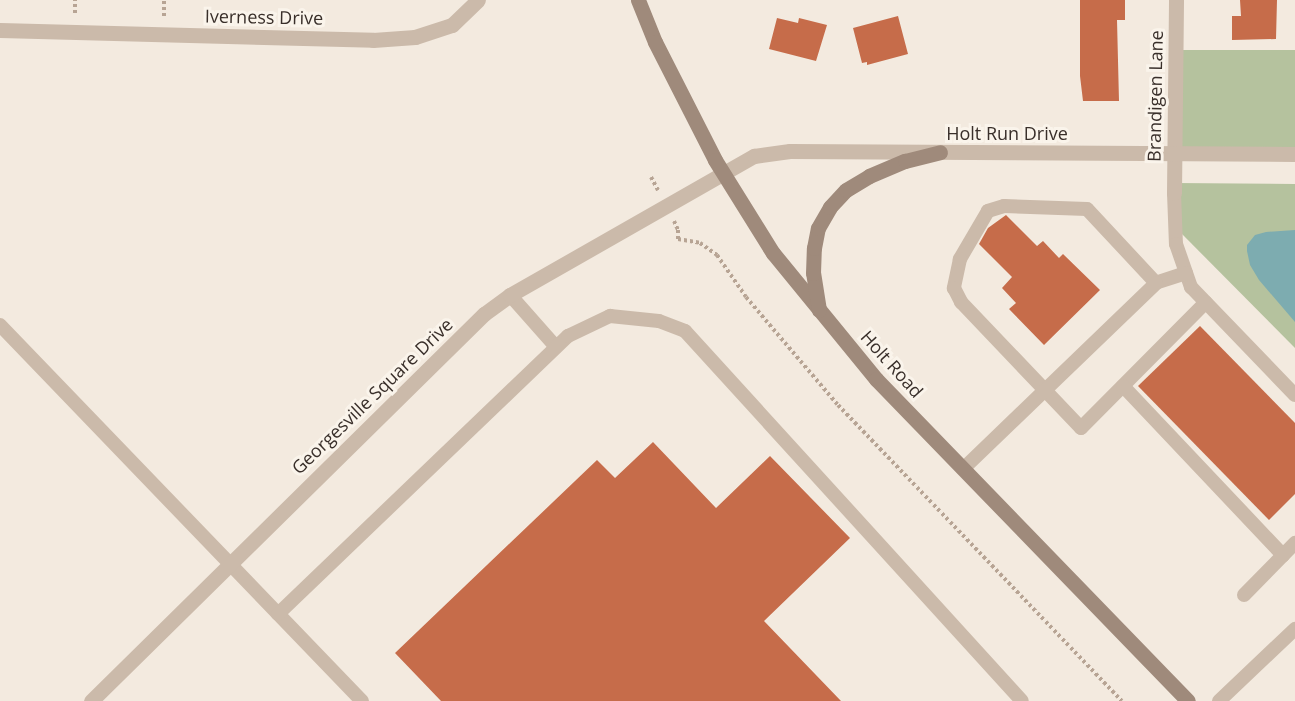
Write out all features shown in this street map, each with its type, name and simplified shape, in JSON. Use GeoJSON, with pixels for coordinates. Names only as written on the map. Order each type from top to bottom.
{"type":"FeatureCollection","features":[{"type":"Feature","properties":{"kind":"main road","name":"Holt Road"},"geometry":{"type":"LineString","coordinates":[[638,0],[655,42],[722,172],[772,253],[876,379],[1188,701]]}},
{"type":"Feature","properties":{"kind":"main road"},"geometry":{"type":"LineString","coordinates":[[819,310],[813,273],[814,248],[818,228],[830,207],[846,190],[870,176],[905,161],[940,152]]}},
{"type":"Feature","properties":{"kind":"street","name":"Iverness Drive"},"geometry":{"type":"LineString","coordinates":[[0,30],[373,40],[416,37],[452,25],[478,0]]}},
{"type":"Feature","properties":{"kind":"street","name":"Brandigen Lane"},"geometry":{"type":"LineString","coordinates":[[1174,193],[1176,0]]}},
{"type":"Feature","properties":{"kind":"street","name":"Holt Run Drive"},"geometry":{"type":"LineString","coordinates":[[722,172],[754,156],[790,151],[1295,154]]}},
{"type":"Feature","properties":{"kind":"street","name":"Georgesville Square Drive"},"geometry":{"type":"LineString","coordinates":[[91,701],[484,314],[510,295],[667,206],[722,172]]}},
{"type":"Feature","properties":{"kind":"lane"},"geometry":{"type":"LineString","coordinates":[[1174,193],[1176,244],[1191,287],[1295,395]]}},
{"type":"Feature","properties":{"kind":"lane"},"geometry":{"type":"LineString","coordinates":[[1156,284],[1087,209],[1004,206],[988,211],[960,259],[954,288],[961,302],[1081,428],[1206,302]]}},
{"type":"Feature","properties":{"kind":"lane"},"geometry":{"type":"LineString","coordinates":[[963,469],[1156,284],[1186,273]]}},
{"type":"Feature","properties":{"kind":"lane"},"geometry":{"type":"LineString","coordinates":[[510,295],[556,347]]}},
{"type":"Feature","properties":{"kind":"lane"},"geometry":{"type":"LineString","coordinates":[[278,614],[568,336],[610,315],[659,321],[685,331],[1022,701]]}},
{"type":"Feature","properties":{"kind":"lane"},"geometry":{"type":"LineString","coordinates":[[0,326],[362,701]]}},
{"type":"Feature","properties":{"kind":"lane"},"geometry":{"type":"LineString","coordinates":[[1122,386],[1282,555]]}},
{"type":"Feature","properties":{"kind":"lane"},"geometry":{"type":"LineString","coordinates":[[1244,595],[1295,543]]}},
{"type":"Feature","properties":{"kind":"lane"},"geometry":{"type":"LineString","coordinates":[[1219,701],[1295,628]]}},
{"type":"Feature","properties":{"kind":"path"},"geometry":{"type":"LineString","coordinates":[[651,177],[678,230],[678,239],[699,243],[717,255],[746,297],[838,405],[1122,701]]}},
{"type":"Feature","properties":{"kind":"green space"},"geometry":{"type":"Polygon","coordinates":[[[1175,50],[1295,50],[1295,154],[1175,154],[1175,50]]]}},
{"type":"Feature","properties":{"kind":"green space"},"geometry":{"type":"Polygon","coordinates":[[[1174,183],[1295,184],[1295,348],[1182,234],[1174,183]]]}},
{"type":"Feature","properties":{"kind":"water"},"geometry":{"type":"Polygon","coordinates":[[[1295,230],[1295,322],[1259,280],[1250,265],[1247,245],[1255,235],[1295,230]]]}},
{"type":"Feature","properties":{"kind":"building"},"geometry":{"type":"Polygon","coordinates":[[[1080,0],[1125,0],[1125,20],[1117,20],[1119,101],[1083,101],[1080,76],[1080,0]]]}},
{"type":"Feature","properties":{"kind":"building"},"geometry":{"type":"Polygon","coordinates":[[[1240,0],[1277,0],[1276,39],[1232,40],[1232,16],[1241,16],[1240,0]]]}},
{"type":"Feature","properties":{"kind":"building"},"geometry":{"type":"Polygon","coordinates":[[[898,16],[908,54],[867,65],[867,62],[862,63],[853,28],[898,16]]]}},
{"type":"Feature","properties":{"kind":"building"},"geometry":{"type":"Polygon","coordinates":[[[777,18],[798,23],[799,18],[827,25],[816,61],[769,49],[777,18]]]}},
{"type":"Feature","properties":{"kind":"building"},"geometry":{"type":"Polygon","coordinates":[[[1006,215],[1037,246],[1043,241],[1059,258],[1063,254],[1100,290],[1044,345],[1009,309],[1016,303],[1002,288],[1012,277],[979,244],[988,228],[1006,215]]]}},
{"type":"Feature","properties":{"kind":"building"},"geometry":{"type":"Polygon","coordinates":[[[1200,326],[1295,423],[1295,494],[1269,520],[1138,386],[1200,326]]]}},
{"type":"Feature","properties":{"kind":"building"},"geometry":{"type":"Polygon","coordinates":[[[653,442],[716,508],[770,456],[850,538],[764,621],[841,701],[441,701],[395,653],[597,460],[615,478],[653,442]]]}}]}
